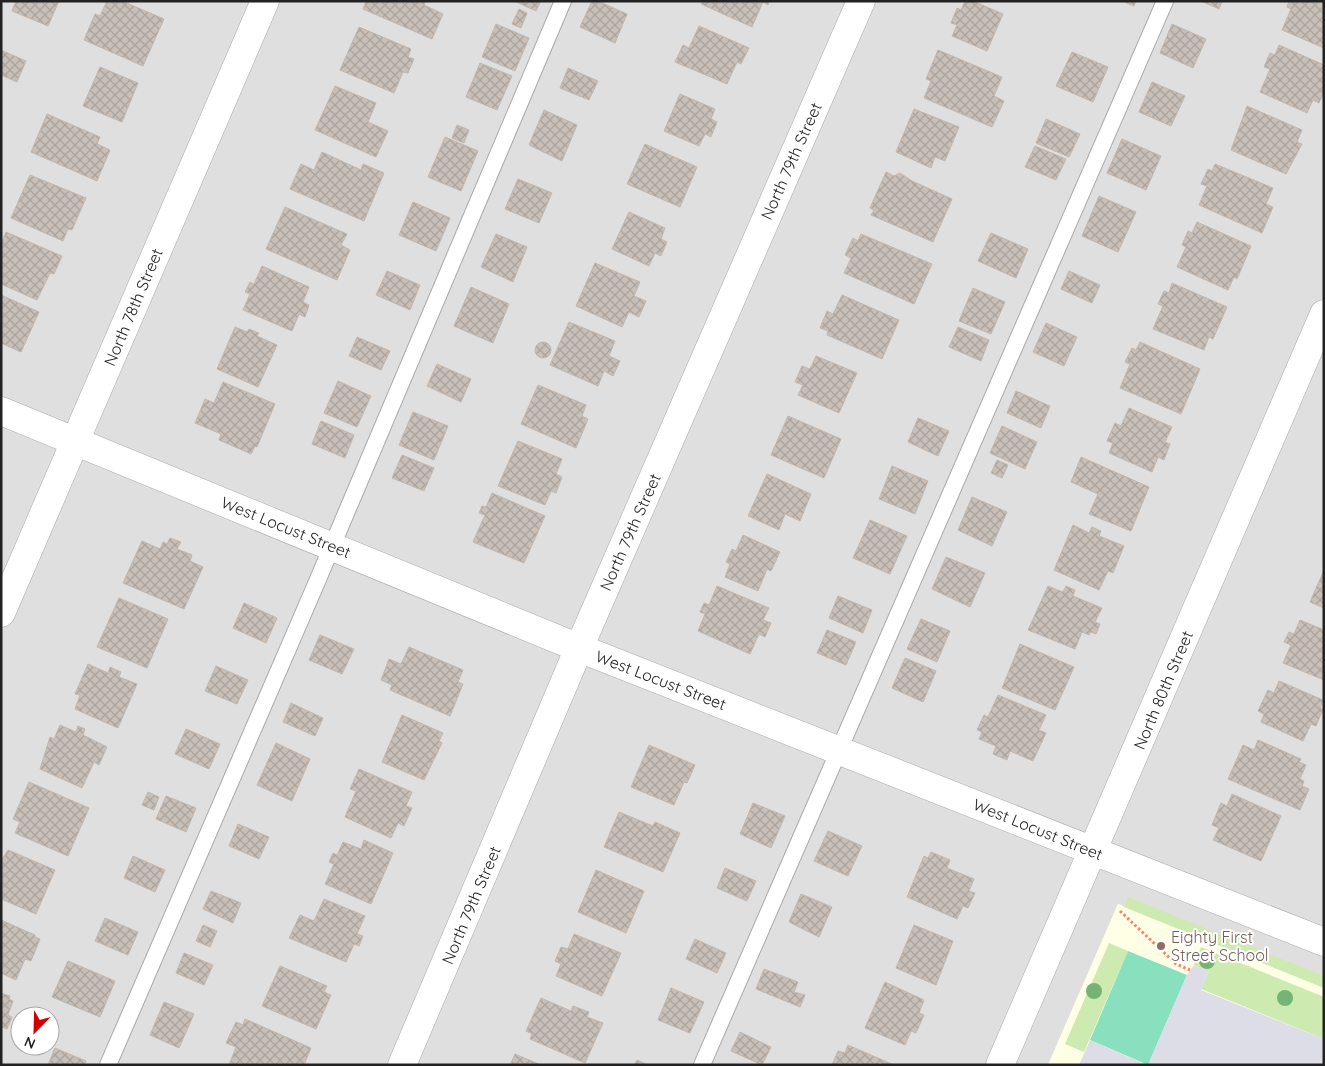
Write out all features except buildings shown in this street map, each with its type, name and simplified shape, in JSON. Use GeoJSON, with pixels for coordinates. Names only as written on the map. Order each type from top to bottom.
{"type":"FeatureCollection","features":[{"type":"Feature","properties":{"kind":"street","name":"North 78th Street"},"geometry":{"type":"LineString","coordinates":[[1,613],[265,1]]}},
{"type":"Feature","properties":{"kind":"street","name":"North 79th Street"},"geometry":{"type":"LineString","coordinates":[[402,1065],[579,648],[861,1]]}},
{"type":"Feature","properties":{"kind":"street","name":"North 80th Street"},"geometry":{"type":"LineString","coordinates":[[1000,1065],[1324,314]]}},
{"type":"Feature","properties":{"kind":"street","name":"West Locust Street"},"geometry":{"type":"LineString","coordinates":[[1,411],[579,648],[1324,942]]}},
{"type":"Feature","properties":{"kind":"lane"},"geometry":{"type":"LineString","coordinates":[[108,1065],[563,1]]}},
{"type":"Feature","properties":{"kind":"lane"},"geometry":{"type":"LineString","coordinates":[[702,1065],[1166,1]]}},
{"type":"Feature","properties":{"kind":"path"},"geometry":{"type":"LineString","coordinates":[[1120,911],[1176,964],[1190,970]]}},
{"type":"Feature","properties":{"kind":"shaded area"},"geometry":{"type":"Polygon","coordinates":[[[1,1],[1324,1],[1324,987],[1118,904],[1048,1065],[1,1065],[1,1]]]}},
{"type":"Feature","properties":{"kind":"shaded area","name":"Eighty First Street School"},"geometry":{"type":"Polygon","coordinates":[[[1118,904],[1324,987],[1324,1065],[1048,1065],[1118,904]]]}},
{"type":"Feature","properties":{"kind":"shaded area"},"geometry":{"type":"Polygon","coordinates":[[[1194,965],[1209,971],[1201,990],[1324,1039],[1324,1065],[1148,1065],[1187,975],[1194,965]]]}},
{"type":"Feature","properties":{"kind":"shaded area"},"geometry":{"type":"Polygon","coordinates":[[[1090,1040],[1147,1065],[1079,1065],[1090,1040]]]}},
{"type":"Feature","properties":{"kind":"green space"},"geometry":{"type":"Polygon","coordinates":[[[1128,897],[1324,976],[1324,988],[1124,907],[1128,897]]]}},
{"type":"Feature","properties":{"kind":"green space"},"geometry":{"type":"Polygon","coordinates":[[[1109,943],[1128,951],[1084,1052],[1065,1044],[1109,943]]]}},
{"type":"Feature","properties":{"kind":"green space"},"geometry":{"type":"Polygon","coordinates":[[[1201,947],[1324,997],[1324,1039],[1201,989],[1209,971],[1194,965],[1201,947]]]}},
{"type":"Feature","properties":{"kind":"green space"},"geometry":{"type":"Polygon","coordinates":[[[1128,951],[1187,975],[1148,1065],[1090,1040],[1128,951]]]}},
{"type":"Feature","properties":{"kind":"place","name":"Eighty First Street School"},"geometry":{"type":"Point","coordinates":[1161,946]}}]}
